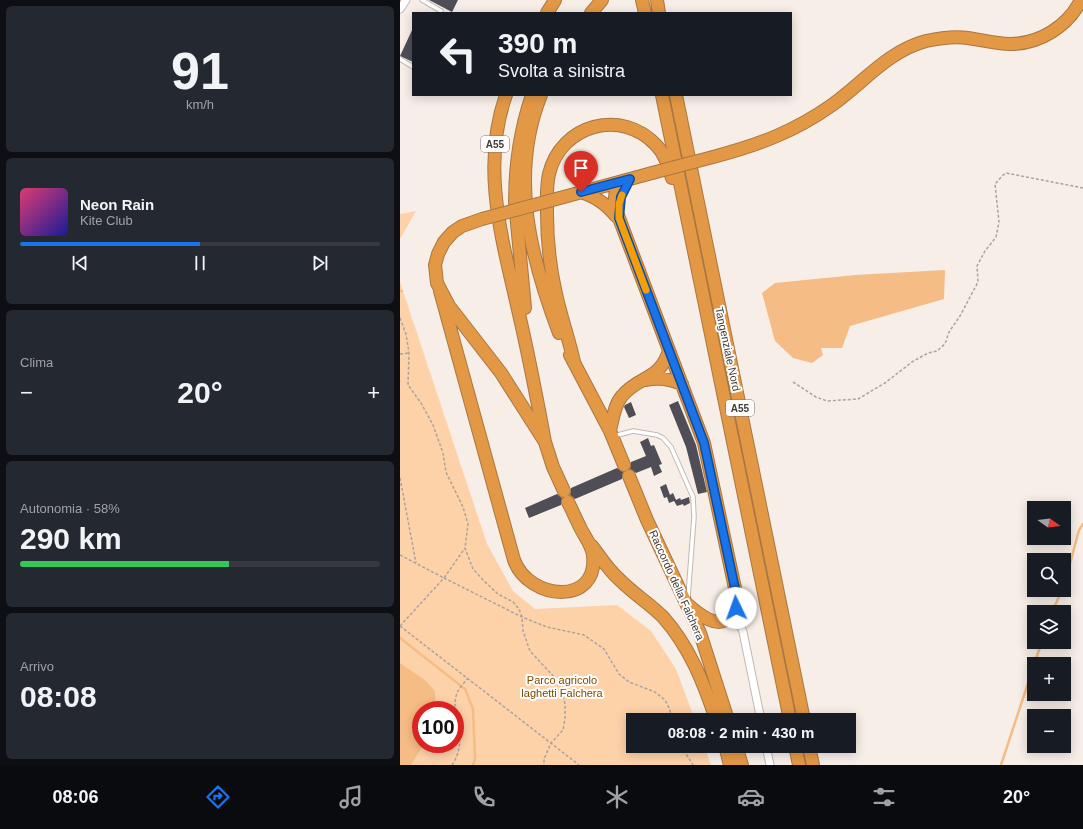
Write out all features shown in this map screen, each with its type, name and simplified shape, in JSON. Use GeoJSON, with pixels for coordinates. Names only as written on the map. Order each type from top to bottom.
{"type":"FeatureCollection","features":[{"type":"Feature","properties":{"kind":"highway"},"geometry":{"type":"LineString","coordinates":[[548,12],[555,0]]}},
{"type":"Feature","properties":{"kind":"highway"},"geometry":{"type":"LineString","coordinates":[[582,12],[592,0]]}},
{"type":"Feature","properties":{"kind":"highway"},"geometry":{"type":"LineString","coordinates":[[592,12],[602,0]]}},
{"type":"Feature","properties":{"kind":"highway"},"geometry":{"type":"LineString","coordinates":[[642,0],[645,12]]}},
{"type":"Feature","properties":{"kind":"highway"},"geometry":{"type":"LineString","coordinates":[[657,0],[659,12]]}},
{"type":"Feature","properties":{"kind":"highway"},"geometry":{"type":"LineString","coordinates":[[440,291],[449,306],[501,373],[545,442],[566,497],[593,552],[593,565],[588,578],[580,588],[568,591],[546,590],[532,584],[519,572],[514,560],[436,280],[436,260],[441,247],[448,236],[457,229],[469,223],[482,219],[762,143],[804,123],[846,94],[894,56],[911,46],[936,39],[953,37],[1010,44],[1030,41],[1049,34],[1061,26],[1071,15],[1081,0]]}},
{"type":"Feature","properties":{"kind":"highway","name":"A55"},"geometry":{"type":"LineString","coordinates":[[506,96],[498,125],[494,156],[495,194],[499,221],[529,357],[545,442]]}},
{"type":"Feature","properties":{"kind":"highway"},"geometry":{"type":"LineString","coordinates":[[529,357],[515,188],[520,136],[532,96]]}},
{"type":"Feature","properties":{"kind":"highway"},"geometry":{"type":"LineString","coordinates":[[541,96],[531,126],[526,154],[525,197],[528,225],[540,281],[561,339],[574,362]]}},
{"type":"Feature","properties":{"kind":"highway","name":"Tangenziale Nord"},"geometry":{"type":"LineString","coordinates":[[662,96],[688,215],[789,713]]}},
{"type":"Feature","properties":{"kind":"highway","name":"Tangenziale Nord"},"geometry":{"type":"LineString","coordinates":[[676,96],[803,713]]}},
{"type":"Feature","properties":{"kind":"highway"},"geometry":{"type":"LineString","coordinates":[[574,362],[556,293],[547,230],[547,189],[553,161],[560,150],[568,140],[588,129],[610,125],[621,125],[633,128],[657,146],[665,158],[674,184],[688,215]]}},
{"type":"Feature","properties":{"kind":"highway"},"geometry":{"type":"LineString","coordinates":[[619,218],[621,197],[630,179]]}},
{"type":"Feature","properties":{"kind":"highway"},"geometry":{"type":"LineString","coordinates":[[617,183],[614,205],[704,443],[737,599],[736,608],[732,615],[723,621],[714,621],[696,612],[687,604]]}},
{"type":"Feature","properties":{"kind":"highway"},"geometry":{"type":"LineString","coordinates":[[581,192],[595,197],[619,218]]}},
{"type":"Feature","properties":{"kind":"highway"},"geometry":{"type":"LineString","coordinates":[[611,434],[617,403],[621,397],[625,392],[662,367],[667,359],[669,350]]}},
{"type":"Feature","properties":{"kind":"highway","name":"Raccordo della Falchera"},"geometry":{"type":"LineString","coordinates":[[574,362],[611,434],[648,520],[700,633],[726,713]]}},
{"type":"Feature","properties":{"kind":"highway"},"geometry":{"type":"LineString","coordinates":[[641,382],[655,378],[682,384]]}},
{"type":"Feature","properties":{"kind":"highway","name":"Raccordo della Falchera"},"geometry":{"type":"LineString","coordinates":[[586,538],[608,568],[619,580],[650,605],[672,628],[701,677],[714,713]]}},
{"type":"Feature","properties":{"kind":"highway"},"geometry":{"type":"LineString","coordinates":[[727,753],[730,765]]}},
{"type":"Feature","properties":{"kind":"highway"},"geometry":{"type":"LineString","coordinates":[[738,753],[742,765]]}},
{"type":"Feature","properties":{"kind":"highway"},"geometry":{"type":"LineString","coordinates":[[796,753],[799,765]]}},
{"type":"Feature","properties":{"kind":"highway"},"geometry":{"type":"LineString","coordinates":[[810,753],[813,765]]}},
{"type":"Feature","properties":{"kind":"street"},"geometry":{"type":"LineString","coordinates":[[400,9],[406,0]]}},
{"type":"Feature","properties":{"kind":"street"},"geometry":{"type":"LineString","coordinates":[[732,615],[739,622],[743,632],[760,713]]}},
{"type":"Feature","properties":{"kind":"street"},"geometry":{"type":"LineString","coordinates":[[767,753],[770,765]]}},
{"type":"Feature","properties":{"kind":"lane"},"geometry":{"type":"LineString","coordinates":[[422,0],[441,11]]}},
{"type":"Feature","properties":{"kind":"lane"},"geometry":{"type":"LineString","coordinates":[[400,59],[412,66]]}},
{"type":"Feature","properties":{"kind":"lane"},"geometry":{"type":"LineString","coordinates":[[611,434],[633,431],[657,435],[663,438],[671,447],[693,497],[694,517],[687,604]]}},
{"type":"Feature","properties":{"kind":"path"},"geometry":{"type":"LineString","coordinates":[[793,382],[816,397],[827,401],[858,400],[885,383],[912,362],[928,353],[937,351],[945,344],[949,332],[960,316],[978,282],[977,266],[985,251],[996,237],[999,222],[995,184],[1006,173],[1083,188]]}},
{"type":"Feature","properties":{"kind":"path"},"geometry":{"type":"LineString","coordinates":[[400,318],[406,334],[409,353],[408,385],[421,403],[433,425],[443,453],[446,472],[463,507],[468,524],[464,548],[444,578],[400,626],[579,765]]}},
{"type":"Feature","properties":{"kind":"path"},"geometry":{"type":"LineString","coordinates":[[400,354],[409,353]]}},
{"type":"Feature","properties":{"kind":"path"},"geometry":{"type":"LineString","coordinates":[[400,478],[416,563]]}},
{"type":"Feature","properties":{"kind":"path"},"geometry":{"type":"LineString","coordinates":[[464,548],[473,569],[498,594],[513,602],[519,609],[522,617],[523,631],[530,651],[555,678],[561,689],[565,704],[563,730],[551,743],[544,759],[544,765]]}},
{"type":"Feature","properties":{"kind":"path"},"geometry":{"type":"LineString","coordinates":[[400,555],[522,617],[547,627],[584,636],[604,649],[619,674],[629,682],[655,692],[665,700],[671,713]]}},
{"type":"Feature","properties":{"kind":"path"},"geometry":{"type":"LineString","coordinates":[[452,765],[459,749],[460,736],[456,711],[458,691],[468,678]]}},
{"type":"Feature","properties":{"kind":"path"},"geometry":{"type":"LineString","coordinates":[[685,753],[693,765]]}},
{"type":"Feature","properties":{"kind":"green space"},"geometry":{"type":"Polygon","coordinates":[[[416,211],[400,239],[400,214],[416,211]]]}},
{"type":"Feature","properties":{"kind":"green space","name":"Parco agricolo laghetti Falchera"},"geometry":{"type":"Polygon","coordinates":[[[400,282],[487,544],[513,591],[535,609],[617,605],[651,631],[676,669],[692,713],[626,713],[626,753],[707,753],[711,765],[400,765],[400,282]]]}},
{"type":"Feature","properties":{"kind":"shaded area"},"geometry":{"type":"Polygon","coordinates":[[[945,270],[944,299],[850,326],[842,348],[821,348],[823,355],[812,363],[793,358],[775,341],[762,293],[775,283],[855,275],[945,270]]]}},
{"type":"Feature","properties":{"kind":"shaded area"},"geometry":{"type":"Polygon","coordinates":[[[400,663],[426,681],[435,691],[436,701],[412,701],[412,753],[418,753],[411,765],[400,765],[400,663]]]}},
{"type":"Feature","properties":{"kind":"building"},"geometry":{"type":"Polygon","coordinates":[[[429,0],[458,0],[452,12],[429,0]]]}},
{"type":"Feature","properties":{"kind":"building"},"geometry":{"type":"Polygon","coordinates":[[[412,30],[412,62],[400,56],[412,30]]]}},
{"type":"Feature","properties":{"kind":"building"},"geometry":{"type":"Polygon","coordinates":[[[678,401],[696,445],[707,492],[698,494],[686,447],[669,405],[678,401]]]}},
{"type":"Feature","properties":{"kind":"building"},"geometry":{"type":"Polygon","coordinates":[[[631,402],[636,415],[629,418],[624,407],[631,402]]]}},
{"type":"Feature","properties":{"kind":"building"},"geometry":{"type":"Polygon","coordinates":[[[648,438],[651,446],[654,445],[662,464],[659,465],[662,472],[654,476],[651,467],[636,473],[630,469],[631,462],[646,456],[640,442],[648,438]]]}},
{"type":"Feature","properties":{"kind":"building"},"geometry":{"type":"Polygon","coordinates":[[[617,468],[623,472],[622,479],[575,499],[570,495],[571,488],[617,468]]]}},
{"type":"Feature","properties":{"kind":"building"},"geometry":{"type":"Polygon","coordinates":[[[666,484],[670,495],[673,493],[676,500],[680,498],[683,504],[677,506],[674,501],[669,503],[667,497],[664,498],[660,487],[666,484]]]}},
{"type":"Feature","properties":{"kind":"building"},"geometry":{"type":"Polygon","coordinates":[[[557,494],[562,498],[561,505],[529,518],[525,508],[557,494]]]}},
{"type":"Feature","properties":{"kind":"building"},"geometry":{"type":"Polygon","coordinates":[[[689,497],[690,503],[684,506],[681,500],[689,497]]]}},
{"type":"Feature","properties":{"kind":"waterway"},"geometry":{"type":"LineString","coordinates":[[1071,560],[1079,530],[1083,524]]}},
{"type":"Feature","properties":{"kind":"waterway"},"geometry":{"type":"LineString","coordinates":[[1055,605],[1059,597]]}},
{"type":"Feature","properties":{"kind":"waterway"},"geometry":{"type":"LineString","coordinates":[[400,638],[465,689],[473,709],[475,759],[473,765]]}},
{"type":"Feature","properties":{"kind":"waterway"},"geometry":{"type":"LineString","coordinates":[[1037,657],[1039,649]]}},
{"type":"Feature","properties":{"kind":"waterway"},"geometry":{"type":"LineString","coordinates":[[1001,765],[1027,686]]}},
{"type":"Feature","properties":{"kind":"slow traffic"},"geometry":{"type":"LineString","coordinates":[[622,195],[619,204],[619,218],[646,290]]}},
{"type":"Feature","properties":{"kind":"route"},"geometry":{"type":"LineString","coordinates":[[581,192],[630,179],[619,204],[619,218],[704,443],[736,593],[736,608]]}}]}
